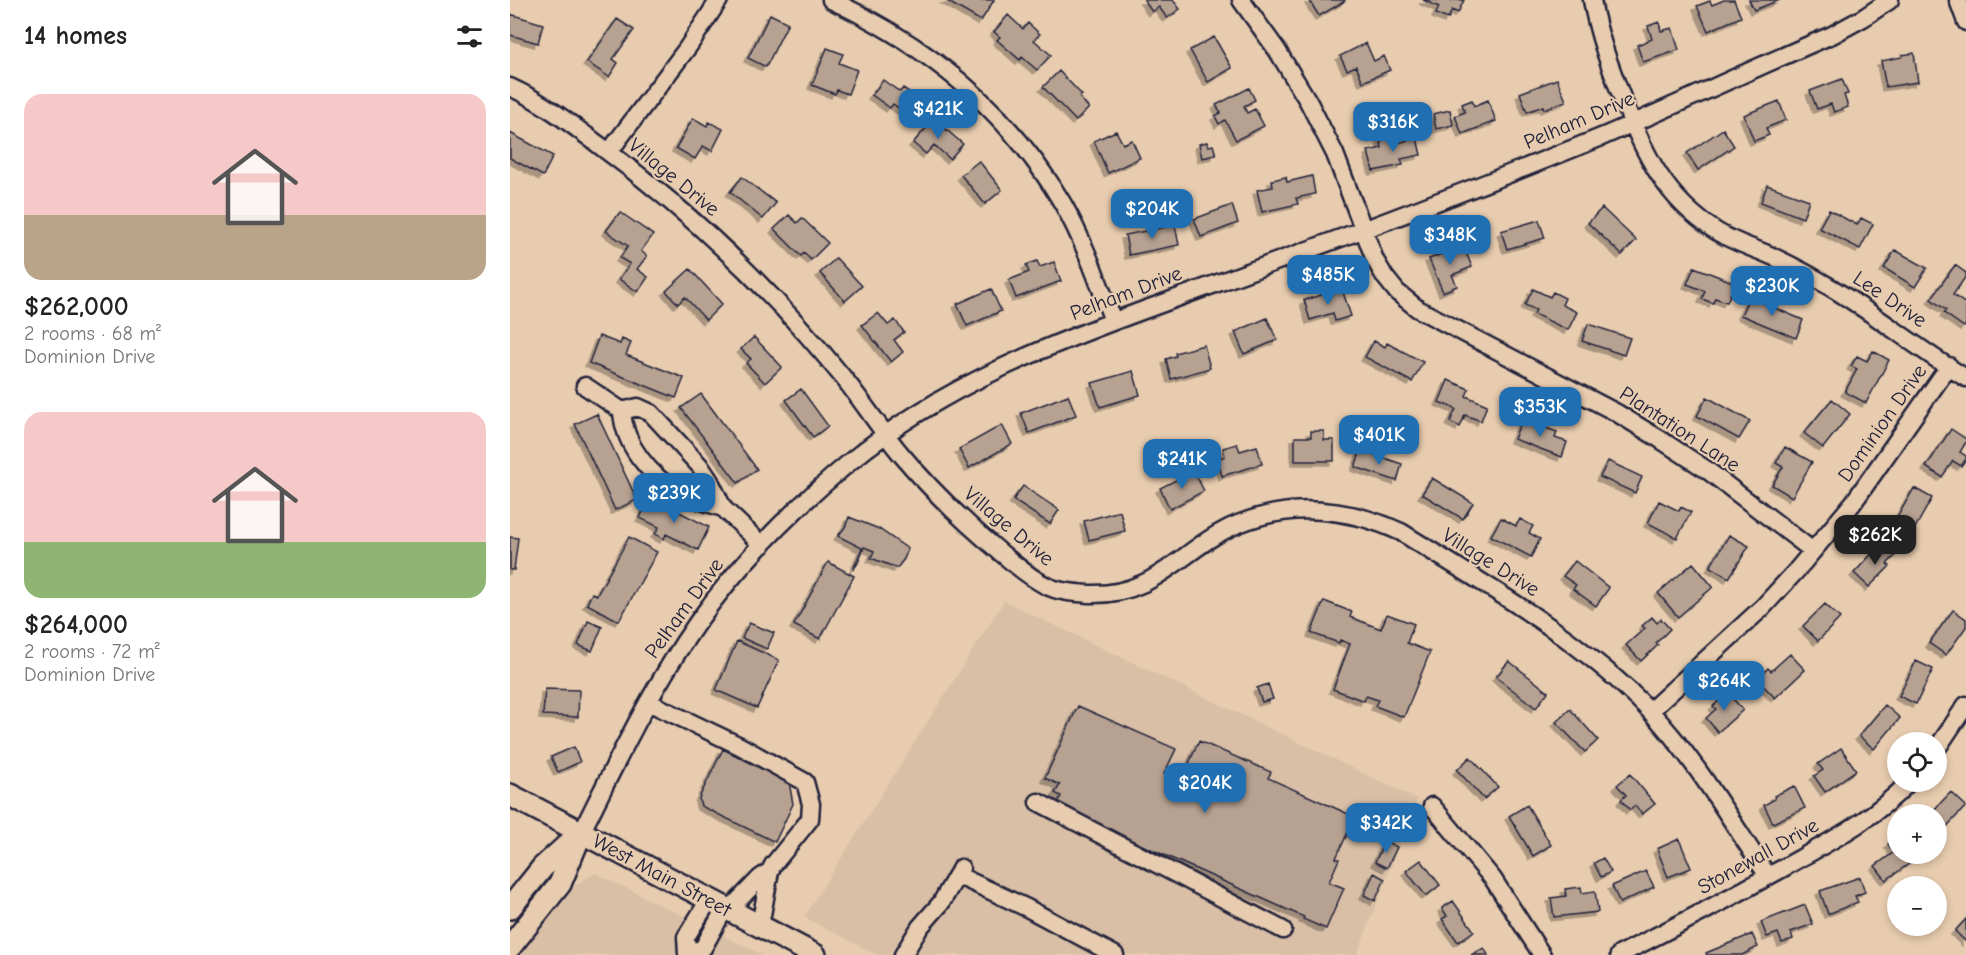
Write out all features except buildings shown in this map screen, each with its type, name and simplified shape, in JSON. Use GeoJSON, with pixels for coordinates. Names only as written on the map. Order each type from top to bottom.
{"type":"FeatureCollection","features":[{"type":"Feature","properties":{"kind":"main road","name":"West Main Street"},"geometry":{"type":"LineString","coordinates":[[510,795],[815,955]]}},
{"type":"Feature","properties":{"kind":"main road"},"geometry":{"type":"LineString","coordinates":[[510,908],[543,867],[581,833]]}},
{"type":"Feature","properties":{"kind":"main road"},"geometry":{"type":"LineString","coordinates":[[510,947],[560,884],[581,833]]}},
{"type":"Feature","properties":{"kind":"street"},"geometry":{"type":"LineString","coordinates":[[609,152],[702,28],[719,0]]}},
{"type":"Feature","properties":{"kind":"street"},"geometry":{"type":"LineString","coordinates":[[831,0],[883,26],[935,60],[962,82],[1009,130],[1031,157],[1063,205],[1083,246],[1113,321]]}},
{"type":"Feature","properties":{"kind":"street","name":"Plantation Lane"},"geometry":{"type":"LineString","coordinates":[[1241,0],[1278,50],[1308,101],[1335,154],[1375,260],[1397,292],[1412,304],[1658,438],[1707,470],[1813,551]]}},
{"type":"Feature","properties":{"kind":"street","name":"Lee Drive"},"geometry":{"type":"LineString","coordinates":[[1592,0],[1598,31],[1632,123],[1648,158],[1661,179],[1677,198],[1706,224],[1727,237],[1775,258],[1823,283],[1966,378]]}},
{"type":"Feature","properties":{"kind":"street","name":"Pelham Drive"},"geometry":{"type":"LineString","coordinates":[[581,833],[666,671],[698,622],[738,570],[821,487],[854,459],[886,435],[950,394],[1035,352],[1113,321],[1480,186],[1632,123],[1832,34],[1863,18],[1890,0]]}},
{"type":"Feature","properties":{"kind":"street"},"geometry":{"type":"LineString","coordinates":[[1958,0],[1966,22]]}},
{"type":"Feature","properties":{"kind":"street","name":"Village Drive"},"geometry":{"type":"LineString","coordinates":[[510,87],[547,107],[609,152],[709,234],[802,328],[886,435],[933,489],[981,537],[1045,585],[1077,593],[1098,594],[1123,591],[1153,579],[1216,534],[1239,524],[1286,512],[1314,510],[1348,514],[1383,524],[1401,532],[1546,624],[1603,666],[1650,711],[1674,739],[1714,794],[1768,876]]}},
{"type":"Feature","properties":{"kind":"street","name":"Dominion Drive"},"geometry":{"type":"LineString","coordinates":[[1650,711],[1763,607],[1813,551],[1853,503],[1948,366]]}},
{"type":"Feature","properties":{"kind":"street"},"geometry":{"type":"LineString","coordinates":[[585,386],[622,411],[626,434],[637,453],[660,481],[678,492],[723,508]]}},
{"type":"Feature","properties":{"kind":"street"},"geometry":{"type":"LineString","coordinates":[[622,411],[638,407],[651,413],[699,466],[710,481],[723,508],[762,545]]}},
{"type":"Feature","properties":{"kind":"street"},"geometry":{"type":"LineString","coordinates":[[648,702],[740,746],[805,782],[811,804],[810,819],[770,871],[721,906]]}},
{"type":"Feature","properties":{"kind":"street"},"geometry":{"type":"LineString","coordinates":[[1947,734],[1966,705]]}},
{"type":"Feature","properties":{"kind":"street","name":"Stonewall Drive"},"geometry":{"type":"LineString","coordinates":[[1619,955],[1846,833],[1873,814],[1898,792]]}},
{"type":"Feature","properties":{"kind":"street"},"geometry":{"type":"LineString","coordinates":[[1038,802],[1283,930]]}},
{"type":"Feature","properties":{"kind":"street"},"geometry":{"type":"LineString","coordinates":[[1432,806],[1493,879],[1542,955]]}},
{"type":"Feature","properties":{"kind":"street"},"geometry":{"type":"LineString","coordinates":[[760,926],[770,871]]}},
{"type":"Feature","properties":{"kind":"street"},"geometry":{"type":"LineString","coordinates":[[903,955],[920,927],[941,903],[959,871],[1116,955]]}},
{"type":"Feature","properties":{"kind":"shaded area"},"geometry":{"type":"Polygon","coordinates":[[[1004,601],[1417,799],[1357,955],[877,955],[804,917],[1004,601]]]}},
{"type":"Feature","properties":{"kind":"shaded area"},"geometry":{"type":"Polygon","coordinates":[[[595,873],[763,955],[520,955],[573,887],[595,873]]]}}]}
